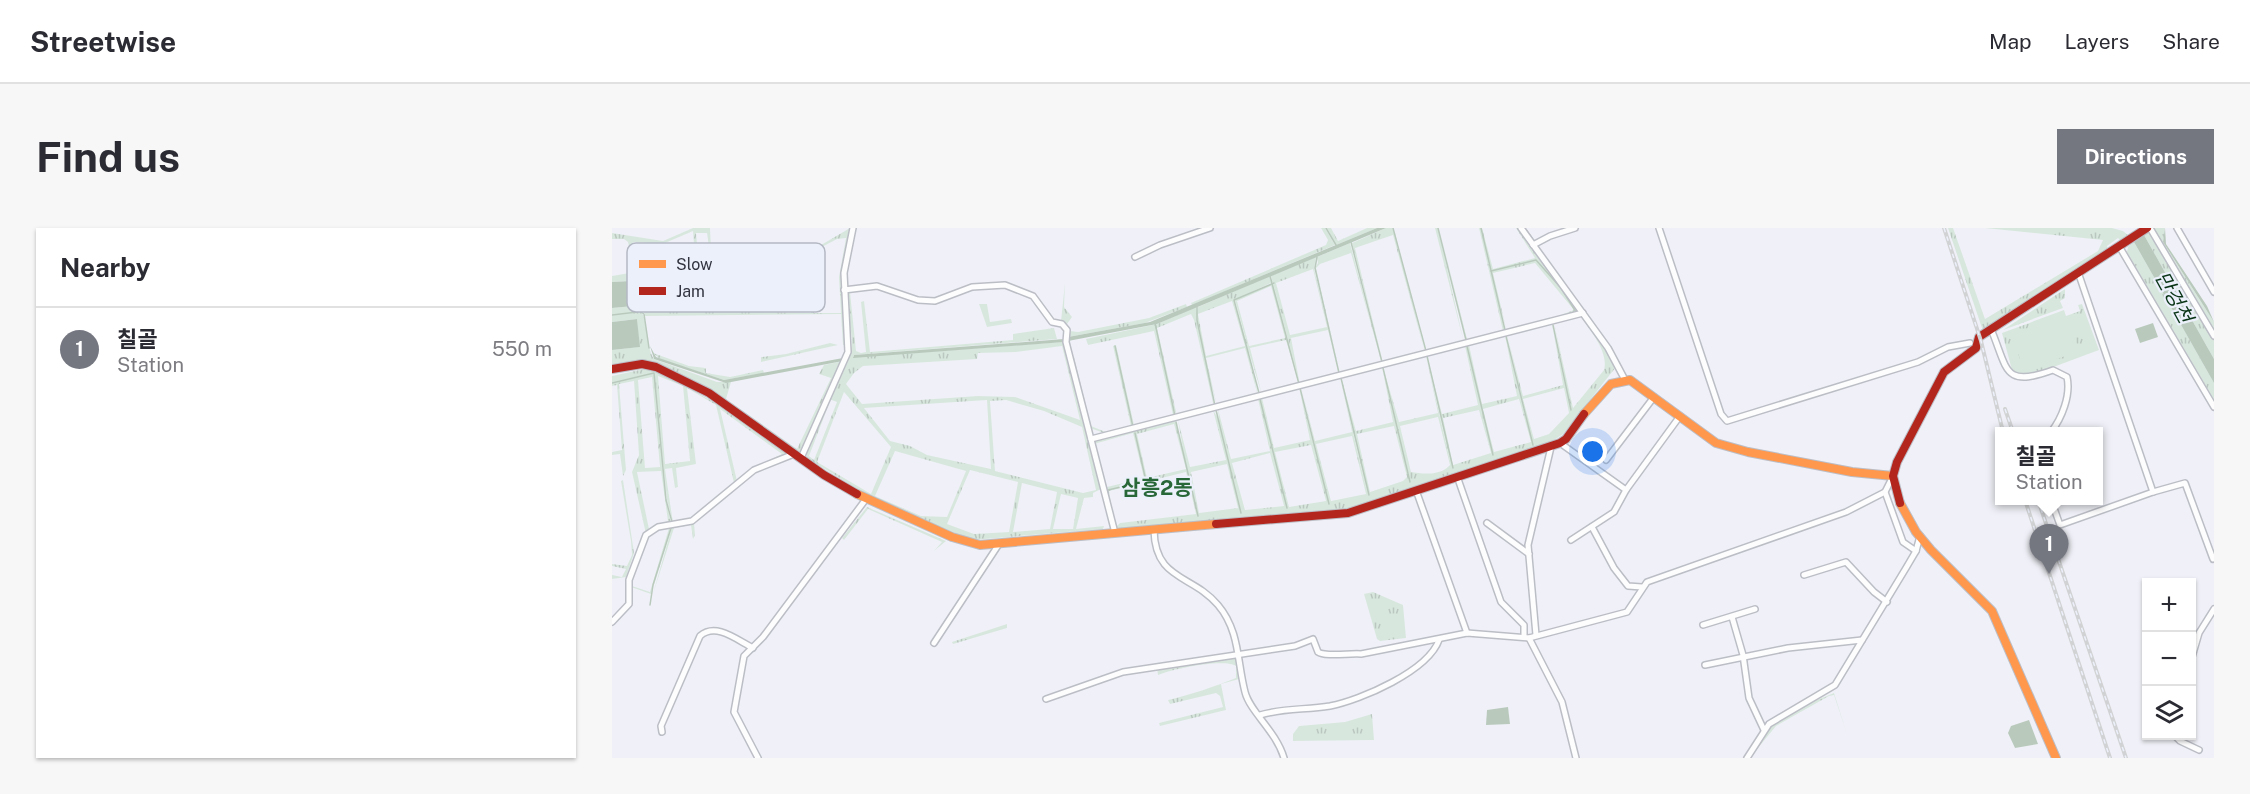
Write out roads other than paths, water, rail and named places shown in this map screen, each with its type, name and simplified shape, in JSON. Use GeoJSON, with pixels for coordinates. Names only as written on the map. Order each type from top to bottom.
{"type":"FeatureCollection","features":[{"type":"Feature","properties":{"kind":"street"},"geometry":{"type":"LineString","coordinates":[[612,622],[629,604],[629,580],[646,535],[658,527],[692,521],[754,470],[797,456],[847,357],[849,337],[844,290],[845,266],[853,228]]}},
{"type":"Feature","properties":{"kind":"street"},"geometry":{"type":"LineString","coordinates":[[1135,257],[1160,245],[1210,228]]}},
{"type":"Feature","properties":{"kind":"street"},"geometry":{"type":"LineString","coordinates":[[1521,228],[1608,348],[1624,378],[1654,397],[1710,440],[1748,452],[1852,472],[1893,476]]}},
{"type":"Feature","properties":{"kind":"street"},"geometry":{"type":"LineString","coordinates":[[1533,245],[1550,236],[1575,228]]}},
{"type":"Feature","properties":{"kind":"street"},"geometry":{"type":"LineString","coordinates":[[1659,228],[1721,414],[1727,421],[1918,362],[1948,347],[1970,343]]}},
{"type":"Feature","properties":{"kind":"street"},"geometry":{"type":"LineString","coordinates":[[1046,699],[1124,672],[1295,646],[1310,638],[1313,639],[1318,652],[1325,656],[1345,652],[1361,654],[1467,633],[1527,638],[1627,612],[1647,582],[1846,512],[1885,492],[1944,372],[1976,348],[1979,337],[1991,328],[2148,228],[2214,336]]}},
{"type":"Feature","properties":{"kind":"street"},"geometry":{"type":"LineString","coordinates":[[2177,228],[2214,292]]}},
{"type":"Feature","properties":{"kind":"street"},"geometry":{"type":"LineString","coordinates":[[2121,244],[2214,407]]}},
{"type":"Feature","properties":{"kind":"street"},"geometry":{"type":"LineString","coordinates":[[2078,272],[2153,492]]}},
{"type":"Feature","properties":{"kind":"street"},"geometry":{"type":"LineString","coordinates":[[844,290],[877,286],[918,300],[935,301],[972,287],[997,285],[1033,296],[1052,322],[1062,324],[1067,330],[1066,342],[1115,533]]}},
{"type":"Feature","properties":{"kind":"street"},"geometry":{"type":"LineString","coordinates":[[1091,439],[1583,313]]}},
{"type":"Feature","properties":{"kind":"street"},"geometry":{"type":"LineString","coordinates":[[1991,328],[2011,374],[2022,379],[2029,379],[2053,370],[2060,371],[2067,377],[2068,388],[2063,409],[2054,427]]}},
{"type":"Feature","properties":{"kind":"street"},"geometry":{"type":"LineString","coordinates":[[612,369],[642,364],[656,367],[709,393],[797,456],[866,499],[967,542],[999,544],[1348,513],[1417,493],[1560,443],[1566,439],[1610,383],[1624,378]]}},
{"type":"Feature","properties":{"kind":"street"},"geometry":{"type":"LineString","coordinates":[[1606,460],[1654,397]]}},
{"type":"Feature","properties":{"kind":"street"},"geometry":{"type":"LineString","coordinates":[[1571,540],[1614,512],[1626,490],[1680,416]]}},
{"type":"Feature","properties":{"kind":"street"},"geometry":{"type":"LineString","coordinates":[[1560,443],[1626,490]]}},
{"type":"Feature","properties":{"kind":"street"},"geometry":{"type":"LineString","coordinates":[[1536,635],[1529,554],[1533,519],[1551,447]]}},
{"type":"Feature","properties":{"kind":"street"},"geometry":{"type":"LineString","coordinates":[[1893,476],[1896,497],[1920,536],[1992,611],[2056,758]]}},
{"type":"Feature","properties":{"kind":"street"},"geometry":{"type":"LineString","coordinates":[[1458,479],[1501,602],[1524,625],[1527,638],[1562,702],[1576,758]]}},
{"type":"Feature","properties":{"kind":"street"},"geometry":{"type":"LineString","coordinates":[[2052,505],[2060,525],[2185,483],[2212,551],[2213,559]]}},
{"type":"Feature","properties":{"kind":"street"},"geometry":{"type":"LineString","coordinates":[[1885,492],[1903,542],[1916,551]]}},
{"type":"Feature","properties":{"kind":"street"},"geometry":{"type":"LineString","coordinates":[[1417,493],[1467,633]]}},
{"type":"Feature","properties":{"kind":"street"},"geometry":{"type":"LineString","coordinates":[[758,758],[734,712],[744,656],[753,648],[866,499]]}},
{"type":"Feature","properties":{"kind":"street"},"geometry":{"type":"LineString","coordinates":[[1487,523],[1529,554]]}},
{"type":"Feature","properties":{"kind":"street"},"geometry":{"type":"LineString","coordinates":[[1592,527],[1614,568],[1628,586],[1642,587]]}},
{"type":"Feature","properties":{"kind":"street"},"geometry":{"type":"LineString","coordinates":[[1154,530],[1155,547],[1162,564],[1219,606],[1232,628],[1245,692],[1277,738],[1284,758]]}},
{"type":"Feature","properties":{"kind":"street"},"geometry":{"type":"LineString","coordinates":[[1747,758],[1764,730],[1792,709],[1835,685],[1887,602],[1916,551],[1920,536]]}},
{"type":"Feature","properties":{"kind":"street"},"geometry":{"type":"LineString","coordinates":[[934,643],[999,544]]}},
{"type":"Feature","properties":{"kind":"street"},"geometry":{"type":"LineString","coordinates":[[1804,575],[1846,562],[1874,592],[1887,602]]}},
{"type":"Feature","properties":{"kind":"street"},"geometry":{"type":"LineString","coordinates":[[1703,626],[1755,609]]}},
{"type":"Feature","properties":{"kind":"street"},"geometry":{"type":"LineString","coordinates":[[2196,643],[2199,633],[2214,609]]}},
{"type":"Feature","properties":{"kind":"street"},"geometry":{"type":"LineString","coordinates":[[1732,617],[1743,655],[1749,698],[1764,730]]}},
{"type":"Feature","properties":{"kind":"street"},"geometry":{"type":"LineString","coordinates":[[662,732],[661,726],[700,636],[706,631],[717,630],[753,648]]}},
{"type":"Feature","properties":{"kind":"street"},"geometry":{"type":"LineString","coordinates":[[1260,715],[1335,705],[1399,681],[1427,656],[1439,640]]}},
{"type":"Feature","properties":{"kind":"street"},"geometry":{"type":"LineString","coordinates":[[1705,665],[1743,655],[1862,640]]}},
{"type":"Feature","properties":{"kind":"street"},"geometry":{"type":"LineString","coordinates":[[2179,740],[2199,750]]}},
{"type":"Feature","properties":{"kind":"water"},"geometry":{"type":"Polygon","coordinates":[[[1377,228],[1386,228],[1157,324],[1068,341],[1068,337],[1150,322],[1377,228]]]}},
{"type":"Feature","properties":{"kind":"water"},"geometry":{"type":"Polygon","coordinates":[[[2165,228],[2166,244],[2207,306],[2214,322],[2163,242],[2165,228]]]}},
{"type":"Feature","properties":{"kind":"water","name":"만겅천"},"geometry":{"type":"Polygon","coordinates":[[[2144,235],[2214,359],[2214,383],[2134,242],[2144,235]]]}},
{"type":"Feature","properties":{"kind":"water"},"geometry":{"type":"Polygon","coordinates":[[[627,281],[627,307],[612,308],[612,282],[627,281]]]}},
{"type":"Feature","properties":{"kind":"water"},"geometry":{"type":"Polygon","coordinates":[[[637,319],[640,347],[612,350],[612,322],[637,319]]]}},
{"type":"Feature","properties":{"kind":"water"},"geometry":{"type":"Polygon","coordinates":[[[2153,323],[2158,337],[2140,343],[2135,329],[2153,323]]]}},
{"type":"Feature","properties":{"kind":"water"},"geometry":{"type":"Polygon","coordinates":[[[1064,339],[1064,342],[853,358],[854,355],[1064,339]]]}},
{"type":"Feature","properties":{"kind":"water"},"geometry":{"type":"Polygon","coordinates":[[[650,346],[656,357],[724,380],[843,358],[843,361],[726,383],[654,359],[650,346]]]}},
{"type":"Feature","properties":{"kind":"water"},"geometry":{"type":"Polygon","coordinates":[[[1508,707],[1510,724],[1486,725],[1487,710],[1508,707]]]}},
{"type":"Feature","properties":{"kind":"water"},"geometry":{"type":"Polygon","coordinates":[[[2029,720],[2038,744],[2015,748],[2008,733],[2011,726],[2029,720]]]}},
{"type":"Feature","properties":{"kind":"waterway"},"geometry":{"type":"LineString","coordinates":[[1326,228],[1336,245]]}},
{"type":"Feature","properties":{"kind":"waterway"},"geometry":{"type":"LineString","coordinates":[[1393,228],[1426,351]]}},
{"type":"Feature","properties":{"kind":"waterway"},"geometry":{"type":"LineString","coordinates":[[1438,228],[1466,340]]}},
{"type":"Feature","properties":{"kind":"waterway"},"geometry":{"type":"LineString","coordinates":[[1481,228],[1505,330]]}},
{"type":"Feature","properties":{"kind":"waterway"},"geometry":{"type":"LineString","coordinates":[[1525,228],[1532,238]]}},
{"type":"Feature","properties":{"kind":"waterway"},"geometry":{"type":"LineString","coordinates":[[1351,242],[1382,362]]}},
{"type":"Feature","properties":{"kind":"waterway"},"geometry":{"type":"LineString","coordinates":[[1317,257],[1315,268],[1339,373]]}},
{"type":"Feature","properties":{"kind":"waterway"},"geometry":{"type":"LineString","coordinates":[[1491,271],[1536,260],[1561,288],[1576,312]]}},
{"type":"Feature","properties":{"kind":"waterway"},"geometry":{"type":"LineString","coordinates":[[1270,276],[1299,384]]}},
{"type":"Feature","properties":{"kind":"waterway"},"geometry":{"type":"LineString","coordinates":[[1259,393],[1234,300],[1274,283]]}},
{"type":"Feature","properties":{"kind":"waterway"},"geometry":{"type":"LineString","coordinates":[[1197,307],[1197,320],[1215,406]]}},
{"type":"Feature","properties":{"kind":"waterway"},"geometry":{"type":"LineString","coordinates":[[612,315],[637,312]]}},
{"type":"Feature","properties":{"kind":"waterway"},"geometry":{"type":"LineString","coordinates":[[641,312],[644,314],[649,348]]}},
{"type":"Feature","properties":{"kind":"waterway"},"geometry":{"type":"LineString","coordinates":[[1155,323],[1175,416]]}},
{"type":"Feature","properties":{"kind":"waterway"},"geometry":{"type":"LineString","coordinates":[[1553,325],[1571,410]]}},
{"type":"Feature","properties":{"kind":"waterway"},"geometry":{"type":"LineString","coordinates":[[1506,336],[1533,445]]}},
{"type":"Feature","properties":{"kind":"waterway"},"geometry":{"type":"LineString","coordinates":[[1115,346],[1133,427]]}},
{"type":"Feature","properties":{"kind":"waterway"},"geometry":{"type":"LineString","coordinates":[[1467,346],[1493,455]]}},
{"type":"Feature","properties":{"kind":"waterway"},"geometry":{"type":"LineString","coordinates":[[1427,356],[1453,468]]}},
{"type":"Feature","properties":{"kind":"waterway"},"geometry":{"type":"LineString","coordinates":[[1383,368],[1410,482]]}},
{"type":"Feature","properties":{"kind":"waterway"},"geometry":{"type":"LineString","coordinates":[[612,383],[654,373],[666,500],[672,522]]}},
{"type":"Feature","properties":{"kind":"waterway"},"geometry":{"type":"LineString","coordinates":[[1341,378],[1369,495]]}},
{"type":"Feature","properties":{"kind":"waterway"},"geometry":{"type":"LineString","coordinates":[[1300,388],[1329,504]]}},
{"type":"Feature","properties":{"kind":"waterway"},"geometry":{"type":"LineString","coordinates":[[1260,399],[1287,508]]}},
{"type":"Feature","properties":{"kind":"waterway"},"geometry":{"type":"LineString","coordinates":[[1216,410],[1241,513]]}},
{"type":"Feature","properties":{"kind":"waterway"},"geometry":{"type":"LineString","coordinates":[[1176,422],[1198,516]]}},
{"type":"Feature","properties":{"kind":"waterway"},"geometry":{"type":"LineString","coordinates":[[1108,490],[1146,481],[1135,433]]}},
{"type":"Feature","properties":{"kind":"waterway"},"geometry":{"type":"LineString","coordinates":[[650,605],[653,585],[671,528]]}},
{"type":"Feature","properties":{"kind":"railway"},"geometry":{"type":"LineString","coordinates":[[1944,228],[1981,341],[2002,427]]}},
{"type":"Feature","properties":{"kind":"railway"},"geometry":{"type":"LineString","coordinates":[[2005,409],[2011,427]]}},
{"type":"Feature","properties":{"kind":"railway"},"geometry":{"type":"LineString","coordinates":[[2027,505],[2110,758]]}},
{"type":"Feature","properties":{"kind":"railway"},"geometry":{"type":"LineString","coordinates":[[2040,505],[2126,758]]}},
{"type":"Feature","properties":{"kind":"place","name":"칠골"},"geometry":{"type":"Point","coordinates":[2049,574]}},
{"type":"Feature","properties":{"kind":"district","name":"삼흥2동"},"geometry":{"type":"Point","coordinates":[1157,488]}}]}
